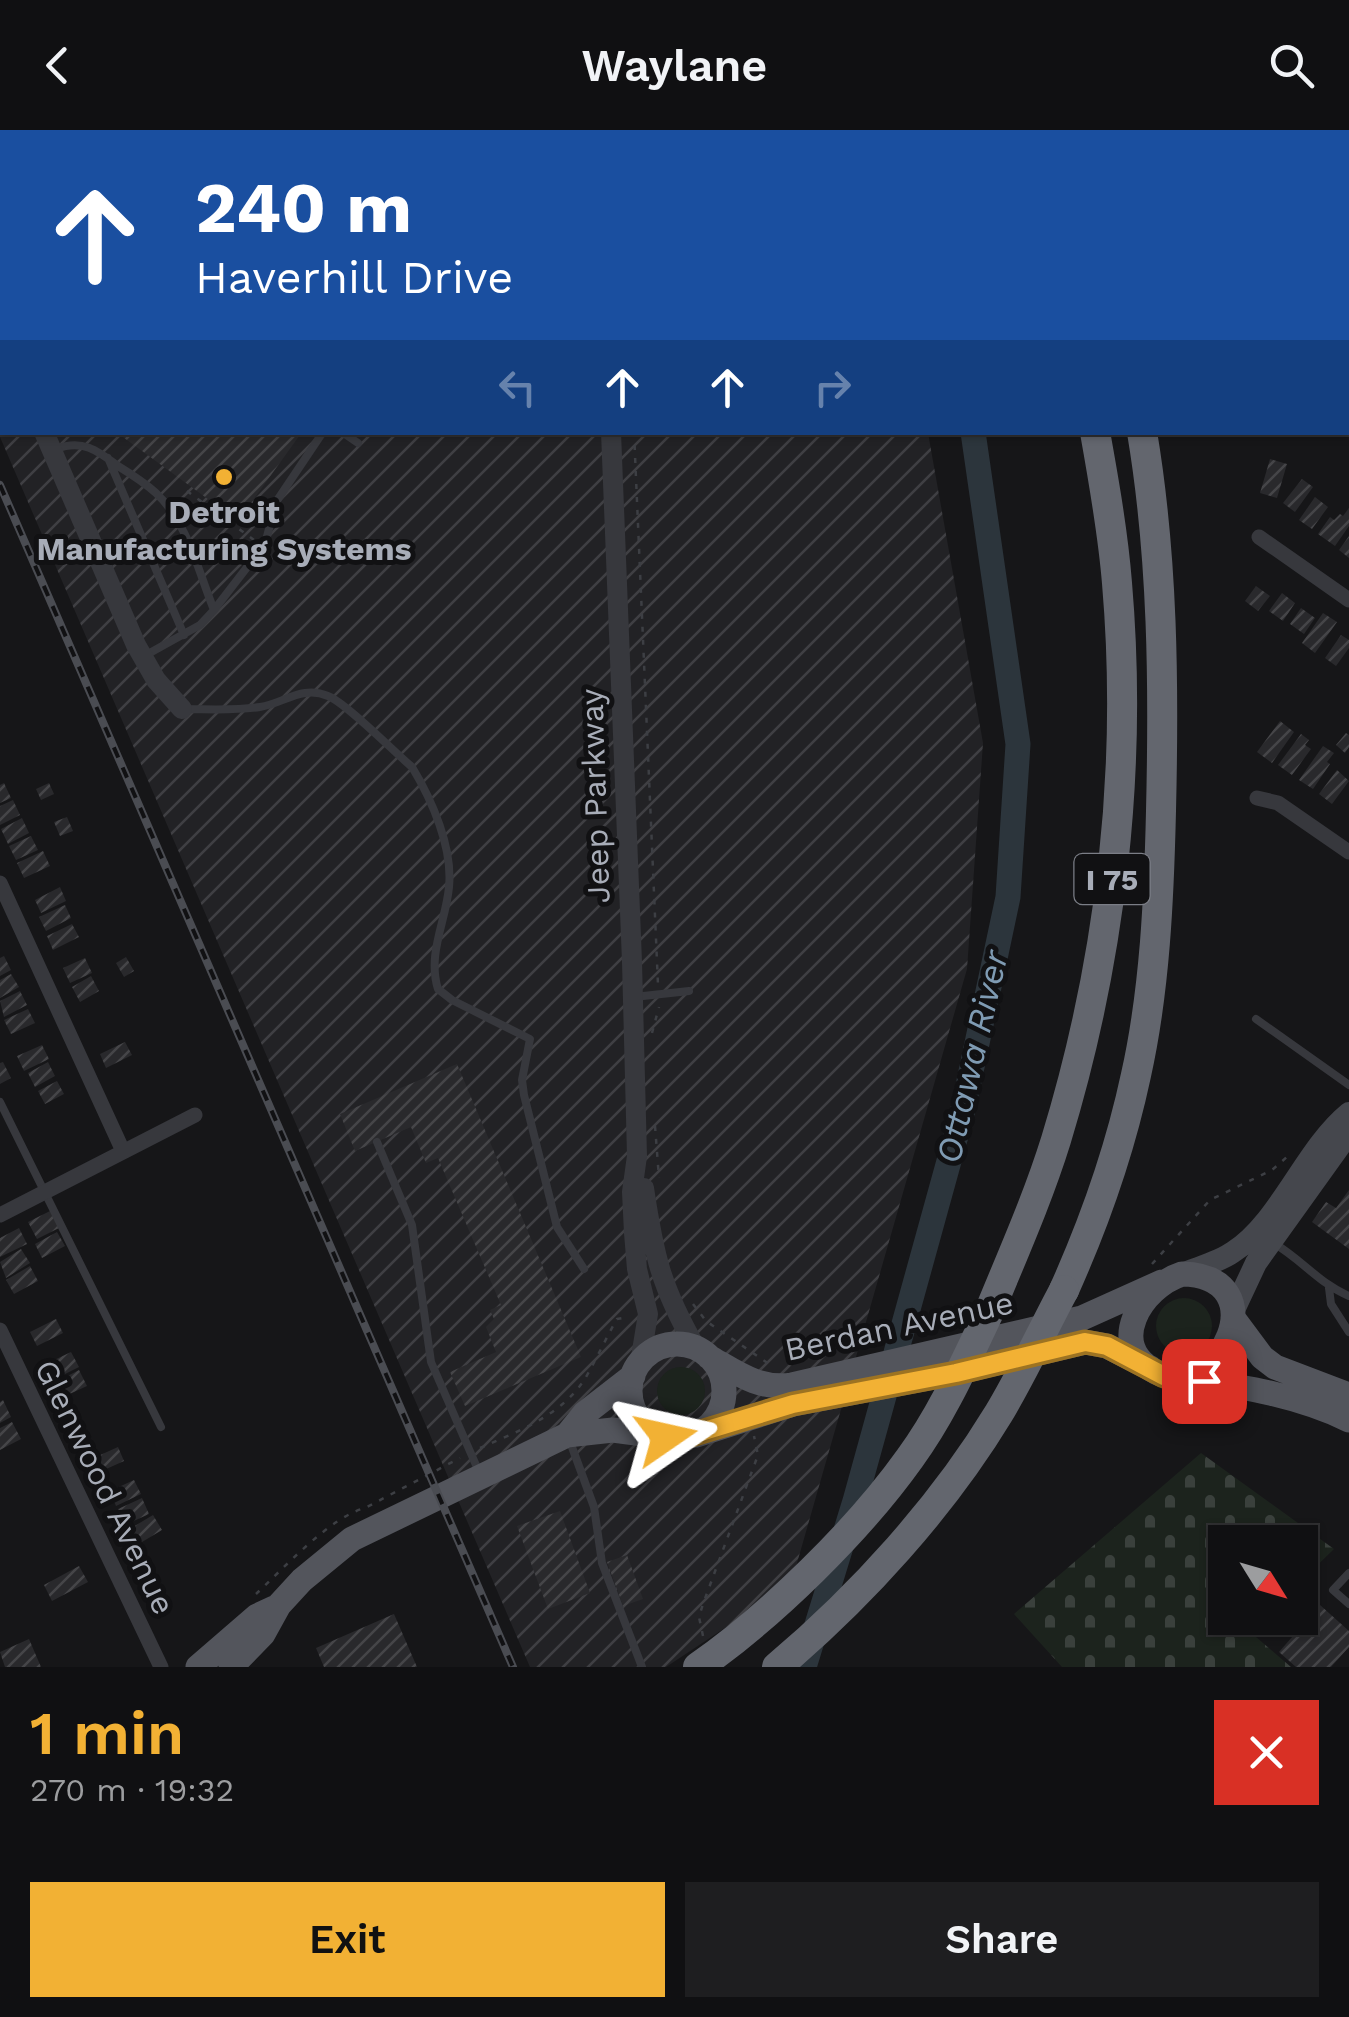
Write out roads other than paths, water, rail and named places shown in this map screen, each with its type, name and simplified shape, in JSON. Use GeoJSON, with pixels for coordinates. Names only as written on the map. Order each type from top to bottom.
{"type":"FeatureCollection","features":[{"type":"Feature","properties":{"kind":"highway"},"geometry":{"type":"LineString","coordinates":[[1088,435],[1105,487]]}},
{"type":"Feature","properties":{"kind":"highway","name":"I 75"},"geometry":{"type":"LineString","coordinates":[[698,1667],[826,1554],[909,1460],[939,1412],[990,1310],[1056,1140],[1104,933],[1120,820],[1122,673],[1118,581],[1096,435]]}},
{"type":"Feature","properties":{"kind":"highway","name":"I 75"},"geometry":{"type":"LineString","coordinates":[[777,1667],[828,1624],[875,1574],[957,1473],[998,1414],[1064,1290],[1096,1213],[1132,1090],[1156,922],[1163,727],[1158,581],[1146,442]]}},
{"type":"Feature","properties":{"kind":"main road"},"geometry":{"type":"LineString","coordinates":[[1349,1112],[1251,1238],[1231,1254],[1163,1275],[1141,1304],[1132,1330],[1135,1348],[1162,1372],[1195,1371],[1214,1360],[1226,1346],[1233,1315],[1256,1263],[1349,1133]]}},
{"type":"Feature","properties":{"kind":"main road"},"geometry":{"type":"LineString","coordinates":[[1163,1275],[1200,1276],[1216,1284],[1229,1298],[1233,1315],[1262,1357],[1275,1367],[1349,1395]]}},
{"type":"Feature","properties":{"kind":"main road","name":"Berdan Avenue"},"geometry":{"type":"LineString","coordinates":[[696,1434],[917,1356],[1056,1325],[1107,1308],[1163,1275]]}},
{"type":"Feature","properties":{"kind":"main road","name":"Berdan Avenue"},"geometry":{"type":"LineString","coordinates":[[703,1352],[748,1380],[773,1387],[854,1380],[910,1382],[1085,1342],[1107,1346],[1162,1372],[1277,1394],[1349,1420]]}},
{"type":"Feature","properties":{"kind":"main road"},"geometry":{"type":"LineString","coordinates":[[231,1667],[263,1634],[279,1605],[316,1566],[352,1539],[567,1435],[614,1430],[681,1438],[696,1434],[719,1414],[724,1384],[719,1369],[703,1352],[666,1346],[652,1352],[584,1414],[567,1435]]}},
{"type":"Feature","properties":{"kind":"main road"},"geometry":{"type":"LineString","coordinates":[[637,1369],[630,1392],[640,1420],[666,1437]]}},
{"type":"Feature","properties":{"kind":"main road"},"geometry":{"type":"LineString","coordinates":[[198,1667],[257,1616],[279,1605]]}},
{"type":"Feature","properties":{"kind":"street","name":"Jeep Parkway"},"geometry":{"type":"LineString","coordinates":[[611,435],[637,1156],[658,1270],[669,1298],[703,1352]]}},
{"type":"Feature","properties":{"kind":"street"},"geometry":{"type":"LineString","coordinates":[[48,441],[142,657],[182,709]]}},
{"type":"Feature","properties":{"kind":"street"},"geometry":{"type":"LineString","coordinates":[[1259,537],[1349,600]]}},
{"type":"Feature","properties":{"kind":"street"},"geometry":{"type":"LineString","coordinates":[[1257,798],[1278,803],[1349,852]]}},
{"type":"Feature","properties":{"kind":"street"},"geometry":{"type":"LineString","coordinates":[[0,883],[123,1151]]}},
{"type":"Feature","properties":{"kind":"street"},"geometry":{"type":"LineString","coordinates":[[0,1215],[195,1115]]}},
{"type":"Feature","properties":{"kind":"street","name":"Jeep Parkway"},"geometry":{"type":"LineString","coordinates":[[637,1156],[632,1192],[634,1233],[637,1269],[648,1314],[637,1369]]}},
{"type":"Feature","properties":{"kind":"street","name":"Glenwood Avenue"},"geometry":{"type":"LineString","coordinates":[[0,1330],[161,1667]]}},
{"type":"Feature","properties":{"kind":"lane"},"geometry":{"type":"LineString","coordinates":[[142,657],[200,625],[214,610],[265,544],[276,502],[321,435]]}},
{"type":"Feature","properties":{"kind":"lane"},"geometry":{"type":"LineString","coordinates":[[346,435],[358,443]]}},
{"type":"Feature","properties":{"kind":"lane"},"geometry":{"type":"LineString","coordinates":[[48,441],[90,446],[156,492],[174,514],[214,610]]}},
{"type":"Feature","properties":{"kind":"lane"},"geometry":{"type":"LineString","coordinates":[[108,458],[184,635]]}},
{"type":"Feature","properties":{"kind":"lane"},"geometry":{"type":"LineString","coordinates":[[182,709],[267,706],[312,691],[332,696],[412,767],[421,782],[449,863],[449,888],[434,961],[438,988],[452,1000],[530,1039],[522,1080],[524,1095],[557,1226],[584,1269]]}},
{"type":"Feature","properties":{"kind":"lane"},"geometry":{"type":"LineString","coordinates":[[632,997],[690,991]]}},
{"type":"Feature","properties":{"kind":"lane"},"geometry":{"type":"LineString","coordinates":[[1256,1019],[1349,1085]]}},
{"type":"Feature","properties":{"kind":"lane"},"geometry":{"type":"LineString","coordinates":[[0,1102],[161,1427]]}},
{"type":"Feature","properties":{"kind":"lane"},"geometry":{"type":"LineString","coordinates":[[376,1142],[412,1225],[431,1362],[481,1476]]}},
{"type":"Feature","properties":{"kind":"lane"},"geometry":{"type":"LineString","coordinates":[[1272,1242],[1300,1258],[1328,1288],[1349,1296]]}},
{"type":"Feature","properties":{"kind":"lane"},"geometry":{"type":"LineString","coordinates":[[1328,1288],[1331,1304],[1349,1332]]}},
{"type":"Feature","properties":{"kind":"lane"},"geometry":{"type":"LineString","coordinates":[[567,1435],[594,1507],[602,1563],[642,1667]]}},
{"type":"Feature","properties":{"kind":"lane"},"geometry":{"type":"LineString","coordinates":[[1349,1573],[1333,1590],[1349,1604]]}},
{"type":"Feature","properties":{"kind":"waterway","name":"Ottawa River"},"geometry":{"type":"LineString","coordinates":[[804,1667],[855,1501],[962,1114],[1008,897],[1018,744],[973,435]]}},
{"type":"Feature","properties":{"kind":"railway"},"geometry":{"type":"LineString","coordinates":[[0,485],[513,1667]]}},
{"type":"Feature","properties":{"kind":"place","name":"Detroit Manufacturing Systems"},"geometry":{"type":"Point","coordinates":[224,477]}}]}
